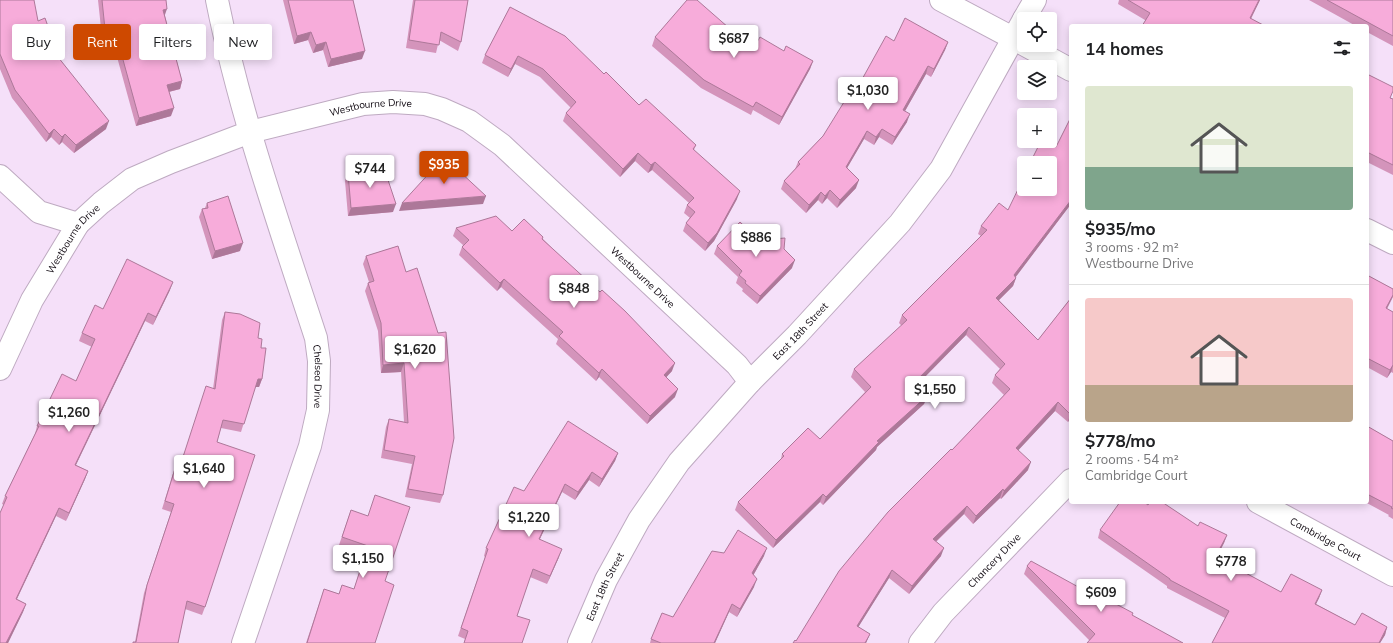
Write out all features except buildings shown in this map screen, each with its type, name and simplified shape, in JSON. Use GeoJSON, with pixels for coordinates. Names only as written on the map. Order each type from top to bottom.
{"type":"FeatureCollection","features":[{"type":"Feature","properties":{"kind":"street","name":"Chelsea Drive"},"geometry":{"type":"LineString","coordinates":[[217,0],[226,44],[250,132],[316,338],[319,361],[318,410],[310,446],[243,643]]}},
{"type":"Feature","properties":{"kind":"street"},"geometry":{"type":"LineString","coordinates":[[942,0],[1017,41]]}},
{"type":"Feature","properties":{"kind":"street","name":"East 18th Street"},"geometry":{"type":"LineString","coordinates":[[1028,12],[1035,0]]}},
{"type":"Feature","properties":{"kind":"street","name":"East 18th Street"},"geometry":{"type":"LineString","coordinates":[[579,643],[606,580],[639,520],[679,462],[750,382],[797,335],[900,223],[941,169],[1017,49]]}},
{"type":"Feature","properties":{"kind":"street"},"geometry":{"type":"LineString","coordinates":[[1038,52],[1069,69]]}},
{"type":"Feature","properties":{"kind":"street","name":"Westbourne Drive"},"geometry":{"type":"LineString","coordinates":[[0,370],[32,300],[78,224],[101,203],[132,179],[170,162],[250,132],[363,104],[393,102],[425,104],[442,109],[469,121],[502,145],[737,365],[750,382]]}},
{"type":"Feature","properties":{"kind":"street"},"geometry":{"type":"LineString","coordinates":[[0,176],[38,212],[78,224]]}},
{"type":"Feature","properties":{"kind":"street"},"geometry":{"type":"LineString","coordinates":[[1369,231],[1393,243]]}},
{"type":"Feature","properties":{"kind":"street","name":"Chancery Drive"},"geometry":{"type":"LineString","coordinates":[[920,643],[943,613],[1069,482]]}},
{"type":"Feature","properties":{"kind":"street","name":"Cambridge Court"},"geometry":{"type":"LineString","coordinates":[[1262,504],[1393,575]]}}]}
